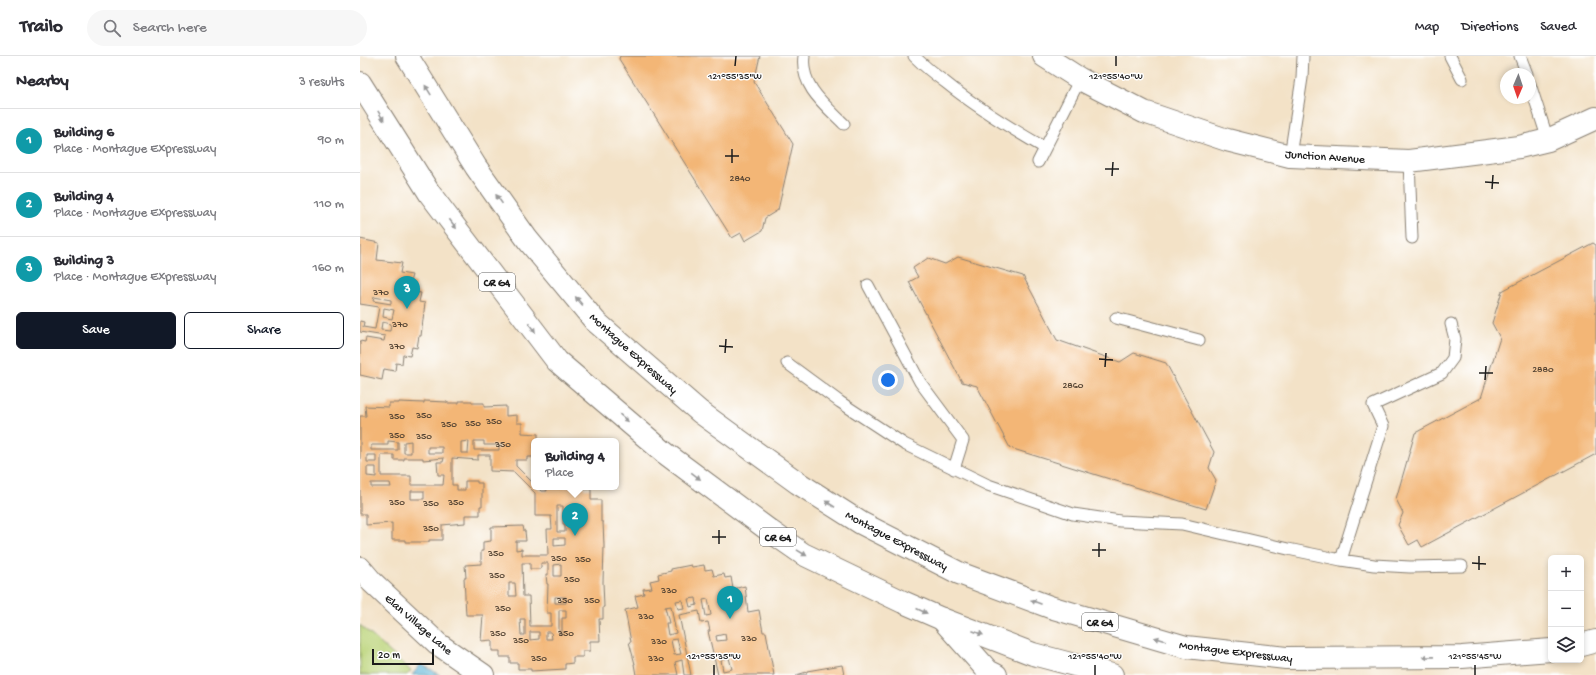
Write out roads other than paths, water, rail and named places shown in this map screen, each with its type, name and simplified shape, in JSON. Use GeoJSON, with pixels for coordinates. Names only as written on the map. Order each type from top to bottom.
{"type":"FeatureCollection","features":[{"type":"Feature","properties":{"kind":"main road","name":"Montague Expressway"},"geometry":{"type":"LineString","coordinates":[[407,56],[476,167],[527,240],[595,321],[700,412],[798,483],[861,524],[959,573],[1050,607],[1186,647],[1294,658],[1462,657],[1548,650]]}},
{"type":"Feature","properties":{"kind":"main road","name":"Junction Avenue"},"geometry":{"type":"LineString","coordinates":[[1044,56],[1080,79],[1144,112],[1227,140],[1290,156],[1409,161],[1519,147],[1548,140],[1596,118]]}},
{"type":"Feature","properties":{"kind":"main road","name":"CR G4"},"geometry":{"type":"LineString","coordinates":[[360,83],[430,194],[557,361],[665,453],[803,554],[942,619],[1033,654],[1112,675]]}},
{"type":"Feature","properties":{"kind":"main road","name":"Elan Village Lane"},"geometry":{"type":"LineString","coordinates":[[360,568],[372,582],[438,644],[483,675]]}},
{"type":"Feature","properties":{"kind":"main road"},"geometry":{"type":"LineString","coordinates":[[942,619],[988,672],[996,675]]}},
{"type":"Feature","properties":{"kind":"main road"},"geometry":{"type":"LineString","coordinates":[[1584,644],[1596,641]]}},
{"type":"Feature","properties":{"kind":"lane"},"geometry":{"type":"LineString","coordinates":[[804,56],[803,66],[807,82],[817,98],[844,124]]}},
{"type":"Feature","properties":{"kind":"lane"},"geometry":{"type":"LineString","coordinates":[[914,56],[968,101],[1045,148]]}},
{"type":"Feature","properties":{"kind":"lane"},"geometry":{"type":"LineString","coordinates":[[1290,156],[1302,78],[1303,56]]}},
{"type":"Feature","properties":{"kind":"lane"},"geometry":{"type":"LineString","coordinates":[[1450,56],[1462,79]]}},
{"type":"Feature","properties":{"kind":"lane"},"geometry":{"type":"LineString","coordinates":[[1520,56],[1525,68]]}},
{"type":"Feature","properties":{"kind":"lane"},"geometry":{"type":"LineString","coordinates":[[1038,162],[1080,79]]}},
{"type":"Feature","properties":{"kind":"lane"},"geometry":{"type":"LineString","coordinates":[[1536,103],[1548,140]]}},
{"type":"Feature","properties":{"kind":"lane"},"geometry":{"type":"LineString","coordinates":[[1409,161],[1412,238]]}},
{"type":"Feature","properties":{"kind":"lane"},"geometry":{"type":"LineString","coordinates":[[868,285],[920,382],[963,440],[954,469]]}},
{"type":"Feature","properties":{"kind":"lane"},"geometry":{"type":"LineString","coordinates":[[1116,318],[1199,340]]}},
{"type":"Feature","properties":{"kind":"lane"},"geometry":{"type":"LineString","coordinates":[[1341,560],[1383,426],[1373,405],[1442,373],[1453,358],[1455,339],[1451,324]]}},
{"type":"Feature","properties":{"kind":"lane"},"geometry":{"type":"LineString","coordinates":[[787,363],[840,402],[904,444],[988,485],[1073,514],[1120,521],[1182,524],[1288,549],[1374,565],[1410,567],[1462,566]]}},
{"type":"Feature","properties":{"kind":"water"},"geometry":{"type":"Polygon","coordinates":[[[421,664],[440,675],[412,675],[421,664]]]}},
{"type":"Feature","properties":{"kind":"place","name":"Building 3"},"geometry":{"type":"Point","coordinates":[407,309]}},
{"type":"Feature","properties":{"kind":"place","name":"Building 4"},"geometry":{"type":"Point","coordinates":[575,536]}},
{"type":"Feature","properties":{"kind":"place","name":"Building 6"},"geometry":{"type":"Point","coordinates":[730,619]}}]}
